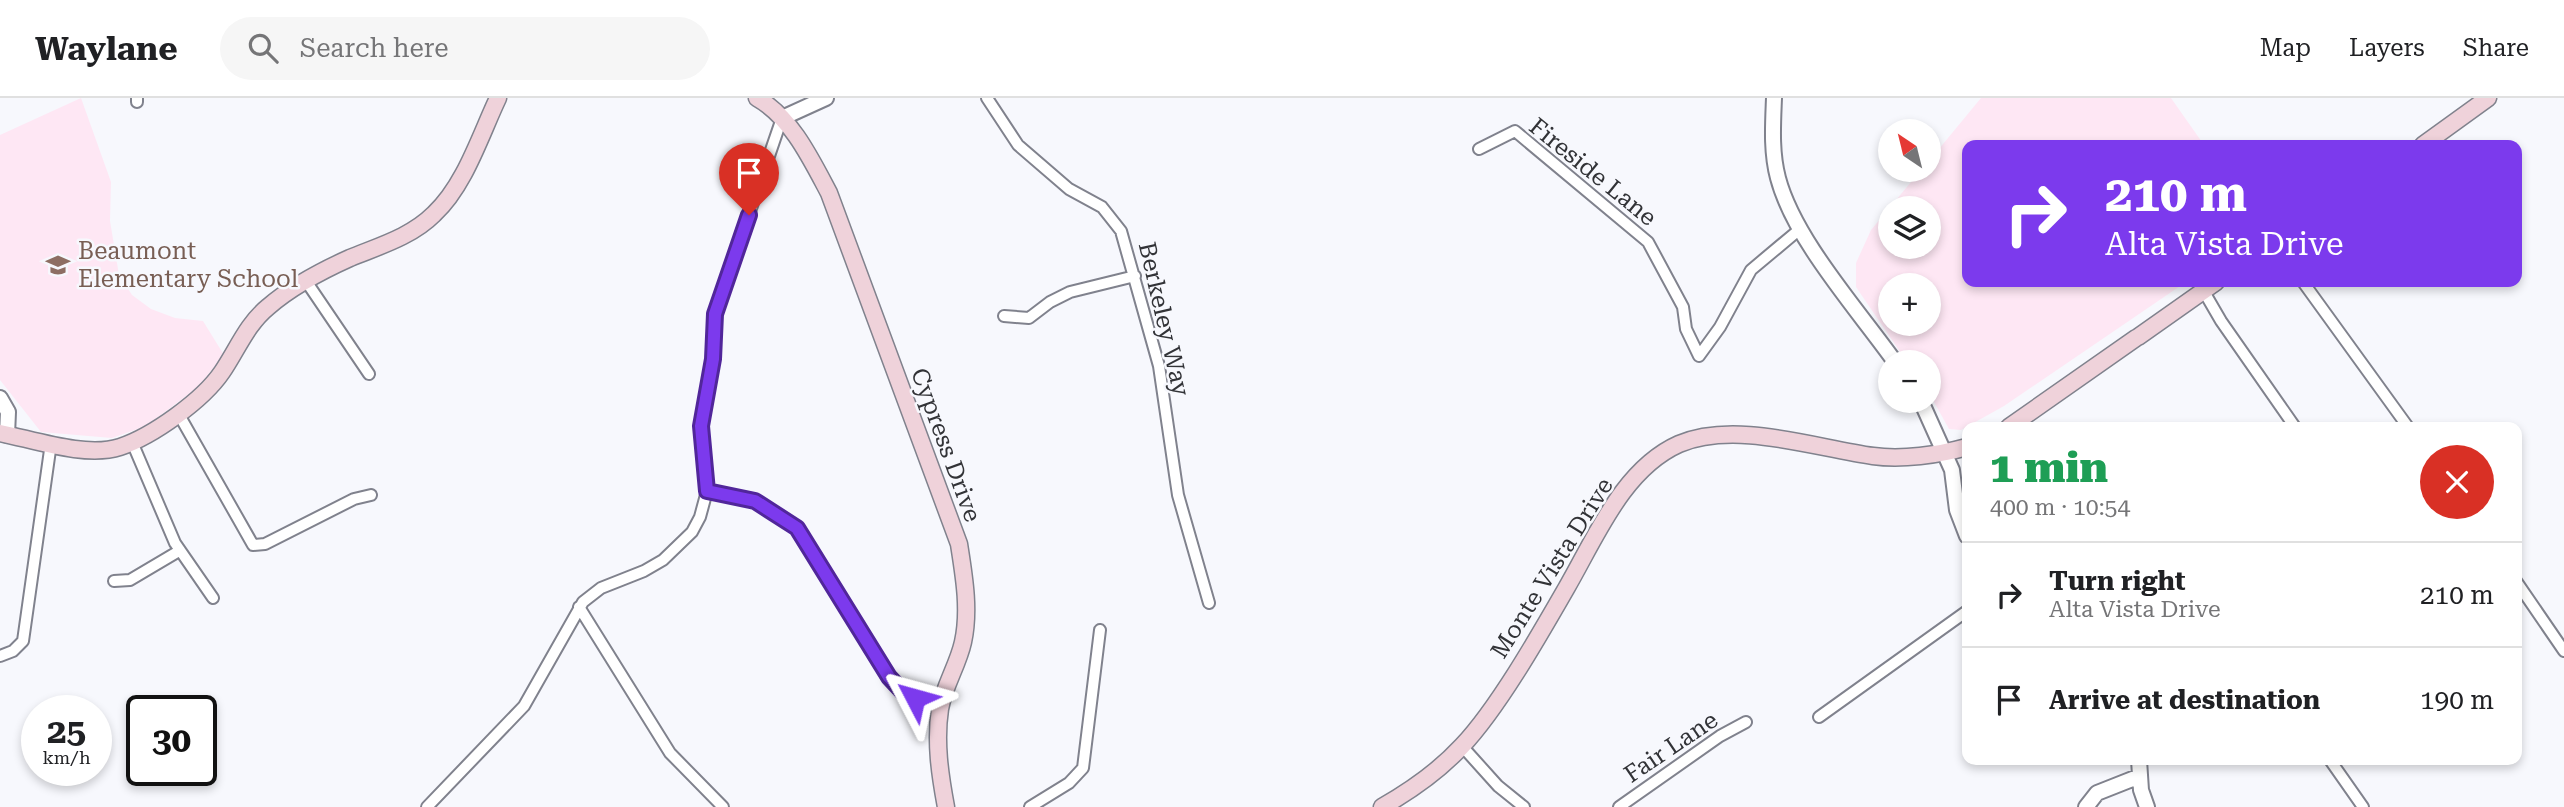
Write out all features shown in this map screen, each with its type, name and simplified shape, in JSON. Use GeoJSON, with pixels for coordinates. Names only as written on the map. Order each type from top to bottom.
{"type":"FeatureCollection","features":[{"type":"Feature","properties":{"kind":"main road"},"geometry":{"type":"LineString","coordinates":[[3,434],[92,451],[117,448],[132,442],[178,413],[215,380],[256,318],[306,281],[397,239],[434,214],[459,180],[498,98]]}},
{"type":"Feature","properties":{"kind":"main road","name":"Cypress Drive"},"geometry":{"type":"LineString","coordinates":[[757,98],[770,105],[782,118],[810,158],[829,193],[959,544],[966,585],[965,621],[962,643],[940,707],[939,757],[946,807]]}},
{"type":"Feature","properties":{"kind":"main road"},"geometry":{"type":"LineString","coordinates":[[2430,140],[2488,98]]}},
{"type":"Feature","properties":{"kind":"main road"},"geometry":{"type":"LineString","coordinates":[[2016,422],[2209,287]]}},
{"type":"Feature","properties":{"kind":"main road","name":"Monte Vista Drive"},"geometry":{"type":"LineString","coordinates":[[1382,807],[1431,774],[1462,746],[1515,669],[1618,500],[1647,466],[1662,454],[1681,444],[1714,435],[1749,436],[1876,457],[1942,454],[1962,448]]}},
{"type":"Feature","properties":{"kind":"street"},"geometry":{"type":"LineString","coordinates":[[427,807],[524,706],[579,607],[591,594],[652,567],[679,546],[700,517],[707,491],[701,426],[712,366],[715,314],[782,118],[826,98]]}},
{"type":"Feature","properties":{"kind":"street","name":"Berkeley Way"},"geometry":{"type":"LineString","coordinates":[[987,98],[1017,145],[1069,189],[1102,207],[1121,231],[1159,366],[1178,495],[1209,603]]}},
{"type":"Feature","properties":{"kind":"street"},"geometry":{"type":"LineString","coordinates":[[1774,98],[1773,137],[1778,178],[1800,229],[1886,350]]}},
{"type":"Feature","properties":{"kind":"street","name":"Fireside Lane"},"geometry":{"type":"LineString","coordinates":[[1479,149],[1515,131],[1648,242],[1683,307],[1686,329],[1699,356],[1720,327],[1751,270],[1800,229]]}},
{"type":"Feature","properties":{"kind":"street"},"geometry":{"type":"LineString","coordinates":[[1004,316],[1029,318],[1050,302],[1070,292],[1135,276]]}},
{"type":"Feature","properties":{"kind":"street"},"geometry":{"type":"LineString","coordinates":[[306,281],[369,374]]}},
{"type":"Feature","properties":{"kind":"street"},"geometry":{"type":"LineString","coordinates":[[2210,287],[2221,321],[2292,422]]}},
{"type":"Feature","properties":{"kind":"street"},"geometry":{"type":"LineString","coordinates":[[2307,287],[2403,422]]}},
{"type":"Feature","properties":{"kind":"street"},"geometry":{"type":"LineString","coordinates":[[0,398],[8,412],[3,434]]}},
{"type":"Feature","properties":{"kind":"street"},"geometry":{"type":"LineString","coordinates":[[178,413],[253,545],[265,544],[354,499],[371,495]]}},
{"type":"Feature","properties":{"kind":"street"},"geometry":{"type":"LineString","coordinates":[[1926,413],[1942,454],[1952,470],[1957,510],[1962,524]]}},
{"type":"Feature","properties":{"kind":"street"},"geometry":{"type":"LineString","coordinates":[[132,442],[179,551],[212,598]]}},
{"type":"Feature","properties":{"kind":"street"},"geometry":{"type":"LineString","coordinates":[[0,656],[19,648],[24,633],[51,443]]}},
{"type":"Feature","properties":{"kind":"street"},"geometry":{"type":"LineString","coordinates":[[707,491],[755,501],[797,528],[894,683],[903,692],[940,707]]}},
{"type":"Feature","properties":{"kind":"street"},"geometry":{"type":"LineString","coordinates":[[114,581],[130,580],[179,551]]}},
{"type":"Feature","properties":{"kind":"street"},"geometry":{"type":"LineString","coordinates":[[2522,590],[2564,651]]}},
{"type":"Feature","properties":{"kind":"street"},"geometry":{"type":"LineString","coordinates":[[579,607],[670,752],[723,807]]}},
{"type":"Feature","properties":{"kind":"street"},"geometry":{"type":"LineString","coordinates":[[1819,717],[1962,615]]}},
{"type":"Feature","properties":{"kind":"street"},"geometry":{"type":"LineString","coordinates":[[1030,807],[1069,783],[1083,768],[1100,630]]}},
{"type":"Feature","properties":{"kind":"street","name":"Fair Lane"},"geometry":{"type":"LineString","coordinates":[[1619,807],[1720,736],[1746,722]]}},
{"type":"Feature","properties":{"kind":"street"},"geometry":{"type":"LineString","coordinates":[[1462,746],[1498,786],[1524,807]]}},
{"type":"Feature","properties":{"kind":"street"},"geometry":{"type":"LineString","coordinates":[[2139,765],[2147,807]]}},
{"type":"Feature","properties":{"kind":"street"},"geometry":{"type":"LineString","coordinates":[[2334,765],[2363,807]]}},
{"type":"Feature","properties":{"kind":"street"},"geometry":{"type":"LineString","coordinates":[[2086,807],[2097,793],[2140,776]]}},
{"type":"Feature","properties":{"kind":"shaded area","name":"Beaumont Elementary School"},"geometry":{"type":"Polygon","coordinates":[[[81,98],[111,182],[110,221],[119,275],[132,295],[151,309],[175,318],[203,321],[224,355],[197,388],[146,426],[112,438],[41,432],[0,380],[0,135],[81,98]]]}},
{"type":"Feature","properties":{"kind":"shaded area"},"geometry":{"type":"Polygon","coordinates":[[[1981,98],[2171,98],[2200,140],[1962,140],[1962,287],[2179,287],[2004,406],[1975,422],[1962,422],[1961,430],[1949,429],[1940,413],[1941,350],[1899,350],[1889,336],[1941,336],[1941,273],[1878,273],[1878,319],[1856,287],[1856,263],[1871,230],[1878,222],[1878,259],[1941,259],[1941,196],[1899,196],[1911,182],[1941,182],[1941,146],[1981,98]]]}},
{"type":"Feature","properties":{"kind":"place","name":"Beaumont Elementary School"},"geometry":{"type":"Point","coordinates":[58,265]}},
{"type":"Feature","properties":{"kind":"route"},"geometry":{"type":"LineString","coordinates":[[749,215],[715,314],[713,359],[701,426],[707,491],[755,501],[783,516],[797,528],[806,538],[889,677],[903,692],[915,698]]}}]}
